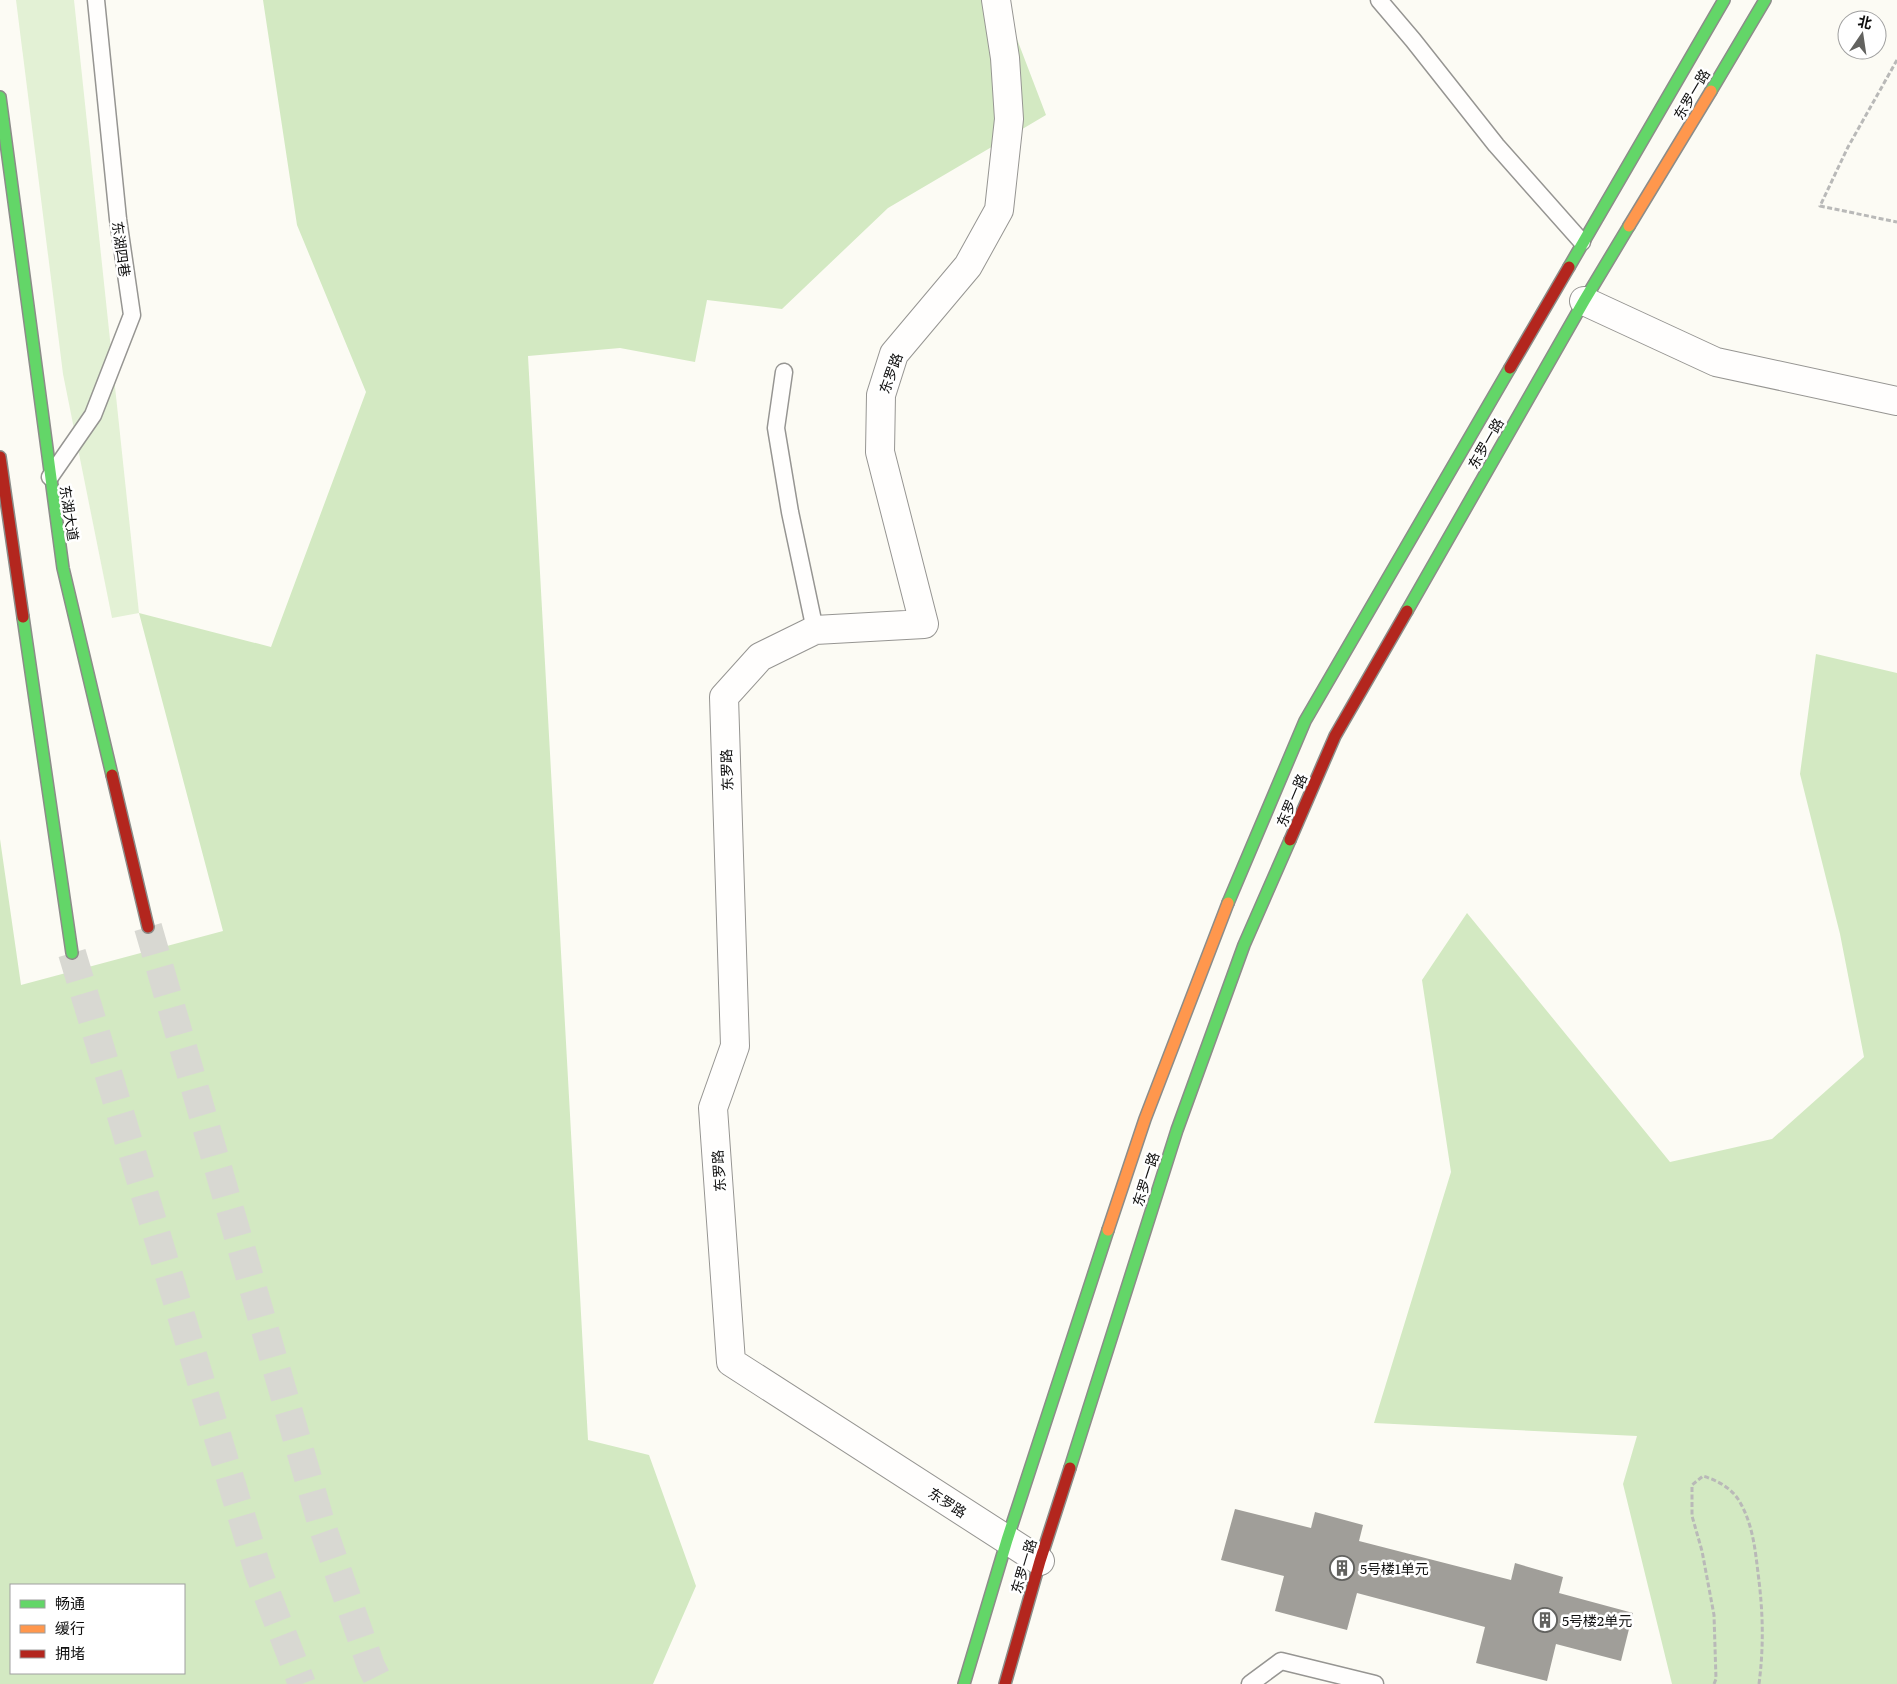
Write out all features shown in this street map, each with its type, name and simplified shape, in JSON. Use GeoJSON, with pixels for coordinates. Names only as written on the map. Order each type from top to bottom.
{"type":"FeatureCollection","features":[{"type":"Feature","properties":{"kind":"main road","name":"东罗一路"},"geometry":{"type":"LineString","coordinates":[[964,1684],[1007,1540],[1145,1119],[1216,930],[1305,721],[1724,0]]}},
{"type":"Feature","properties":{"kind":"main road","name":"东罗一路"},"geometry":{"type":"LineString","coordinates":[[1005,1684],[1040,1561],[1177,1130],[1244,945],[1335,736],[1584,301],[1765,0]]}},
{"type":"Feature","properties":{"kind":"main road","name":"东湖大道"},"geometry":{"type":"LineString","coordinates":[[0,96],[63,568],[148,927]]}},
{"type":"Feature","properties":{"kind":"main road"},"geometry":{"type":"LineString","coordinates":[[0,457],[72,953]]}},
{"type":"Feature","properties":{"kind":"street","name":"东罗路"},"geometry":{"type":"LineString","coordinates":[[996,0],[1005,58],[1009,119],[999,210],[968,266],[894,354],[880,395],[880,452],[924,624],[815,630],[760,657],[724,697],[735,1046],[713,1108],[731,1362],[1040,1561]]}},
{"type":"Feature","properties":{"kind":"street"},"geometry":{"type":"LineString","coordinates":[[1584,301],[1716,362],[1897,401]]}},
{"type":"Feature","properties":{"kind":"lane","name":"东湖四巷"},"geometry":{"type":"LineString","coordinates":[[50,478],[93,415],[132,315],[118,219],[96,0]]}},
{"type":"Feature","properties":{"kind":"lane"},"geometry":{"type":"LineString","coordinates":[[1379,0],[1496,145],[1582,242]]}},
{"type":"Feature","properties":{"kind":"lane"},"geometry":{"type":"LineString","coordinates":[[784,372],[776,428],[790,512],[815,630]]}},
{"type":"Feature","properties":{"kind":"lane"},"geometry":{"type":"LineString","coordinates":[[1250,1684],[1282,1660],[1375,1684]]}},
{"type":"Feature","properties":{"kind":"path"},"geometry":{"type":"LineString","coordinates":[[1897,60],[1848,147],[1820,206],[1897,222]]}},
{"type":"Feature","properties":{"kind":"path"},"geometry":{"type":"LineString","coordinates":[[1714,1684],[1716,1679],[1714,1614],[1702,1550],[1692,1516],[1692,1485],[1703,1476],[1719,1481],[1737,1498],[1754,1536],[1763,1613],[1763,1654],[1759,1684]]}},
{"type":"Feature","properties":{"kind":"green space"},"geometry":{"type":"Polygon","coordinates":[[[16,0],[74,0],[139,613],[112,618],[63,374],[16,0]]]}},
{"type":"Feature","properties":{"kind":"green space"},"geometry":{"type":"Polygon","coordinates":[[[263,0],[1002,0],[1046,115],[888,208],[782,309],[707,300],[695,362],[620,348],[528,356],[588,1440],[649,1455],[696,1586],[653,1684],[0,1684],[0,839],[21,985],[223,931],[139,613],[271,647],[366,392],[297,225],[263,0]]]}},
{"type":"Feature","properties":{"kind":"green space"},"geometry":{"type":"Polygon","coordinates":[[[1816,654],[1897,673],[1897,1684],[1672,1684],[1623,1484],[1637,1436],[1374,1423],[1451,1172],[1422,980],[1467,913],[1670,1162],[1772,1139],[1864,1057],[1840,934],[1800,774],[1816,654]]]}},
{"type":"Feature","properties":{"kind":"building"},"geometry":{"type":"Polygon","coordinates":[[[1235,1509],[1311,1528],[1315,1512],[1363,1525],[1359,1541],[1511,1580],[1515,1563],[1563,1577],[1559,1593],[1633,1613],[1621,1661],[1556,1644],[1547,1681],[1476,1663],[1485,1627],[1357,1593],[1347,1630],[1275,1611],[1284,1576],[1221,1560],[1235,1509]]]}},
{"type":"Feature","properties":{"kind":"tunnel"},"geometry":{"type":"LineString","coordinates":[[148,927],[322,1526],[371,1666],[380,1684]]}},
{"type":"Feature","properties":{"kind":"tunnel"},"geometry":{"type":"LineString","coordinates":[[72,953],[258,1571],[302,1684]]}},
{"type":"Feature","properties":{"kind":"traffic: fast"},"geometry":{"type":"LineString","coordinates":[[1569,267],[1724,0]]}},
{"type":"Feature","properties":{"kind":"traffic: fast"},"geometry":{"type":"LineString","coordinates":[[1711,91],[1765,0]]}},
{"type":"Feature","properties":{"kind":"traffic: fast"},"geometry":{"type":"LineString","coordinates":[[0,97],[63,568],[112,775]]}},
{"type":"Feature","properties":{"kind":"traffic: fast"},"geometry":{"type":"LineString","coordinates":[[1407,611],[1584,301],[1629,226]]}},
{"type":"Feature","properties":{"kind":"traffic: fast"},"geometry":{"type":"LineString","coordinates":[[1228,903],[1305,721],[1510,368]]}},
{"type":"Feature","properties":{"kind":"traffic: fast"},"geometry":{"type":"LineString","coordinates":[[23,617],[72,953]]}},
{"type":"Feature","properties":{"kind":"traffic: fast"},"geometry":{"type":"LineString","coordinates":[[1070,1468],[1177,1130],[1244,945],[1290,840]]}},
{"type":"Feature","properties":{"kind":"traffic: fast"},"geometry":{"type":"LineString","coordinates":[[964,1684],[1007,1540],[1108,1230]]}},
{"type":"Feature","properties":{"kind":"traffic: slow"},"geometry":{"type":"LineString","coordinates":[[1629,226],[1711,91]]}},
{"type":"Feature","properties":{"kind":"traffic: slow"},"geometry":{"type":"LineString","coordinates":[[1108,1230],[1145,1119],[1228,903]]}},
{"type":"Feature","properties":{"kind":"traffic: jam"},"geometry":{"type":"LineString","coordinates":[[1510,368],[1569,267]]}},
{"type":"Feature","properties":{"kind":"traffic: jam"},"geometry":{"type":"LineString","coordinates":[[0,457],[23,617]]}},
{"type":"Feature","properties":{"kind":"traffic: jam"},"geometry":{"type":"LineString","coordinates":[[1290,840],[1335,736],[1407,611]]}},
{"type":"Feature","properties":{"kind":"traffic: jam"},"geometry":{"type":"LineString","coordinates":[[112,775],[148,927]]}},
{"type":"Feature","properties":{"kind":"traffic: jam"},"geometry":{"type":"LineString","coordinates":[[1005,1684],[1040,1561],[1070,1468]]}},
{"type":"Feature","properties":{"kind":"place","name":"5号楼1单元"},"geometry":{"type":"Point","coordinates":[1342,1568]}},
{"type":"Feature","properties":{"kind":"place","name":"5号楼2单元"},"geometry":{"type":"Point","coordinates":[1545,1620]}}]}
